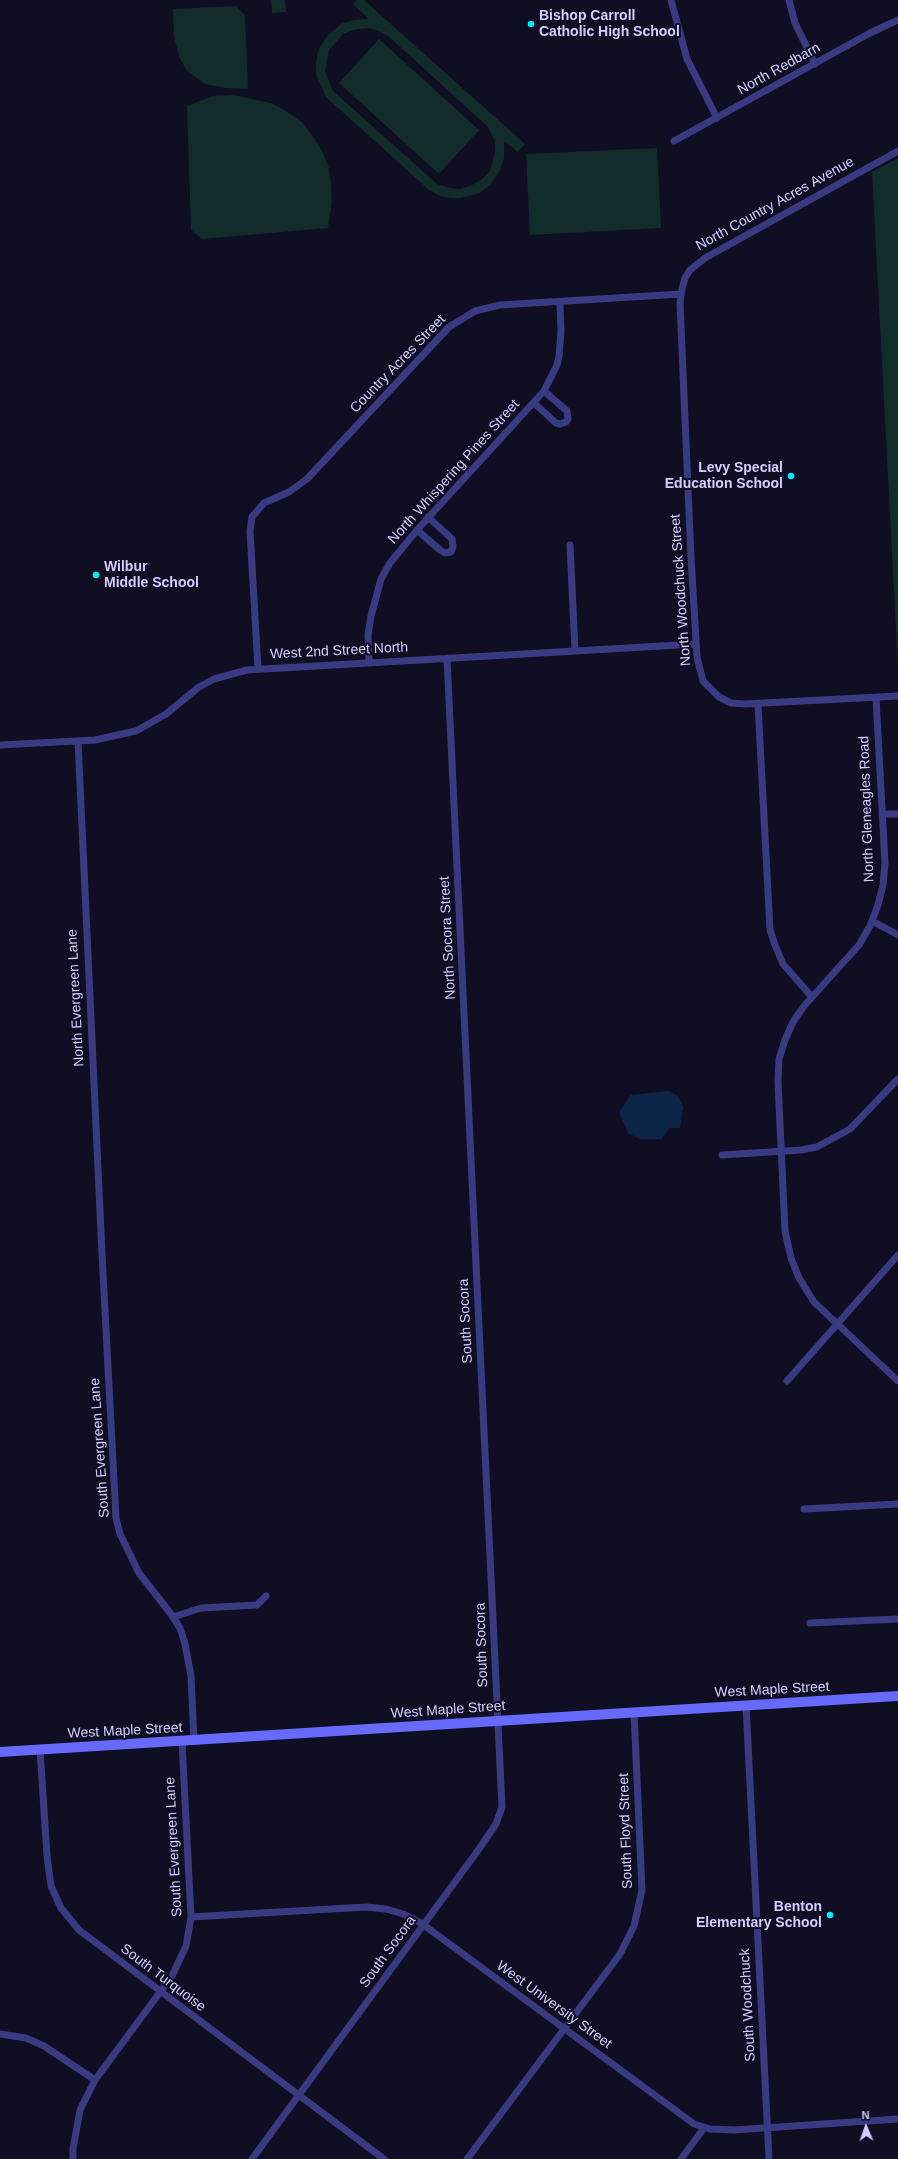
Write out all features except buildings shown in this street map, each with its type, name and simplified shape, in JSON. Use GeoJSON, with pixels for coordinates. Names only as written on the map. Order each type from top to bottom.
{"type":"FeatureCollection","features":[{"type":"Feature","properties":{"kind":"main road","name":"West Maple Street"},"geometry":{"type":"LineString","coordinates":[[0,1752],[182,1742],[898,1696]]}},
{"type":"Feature","properties":{"kind":"street"},"geometry":{"type":"LineString","coordinates":[[671,0],[687,59],[717,118]]}},
{"type":"Feature","properties":{"kind":"street"},"geometry":{"type":"LineString","coordinates":[[789,0],[795,23],[815,64]]}},
{"type":"Feature","properties":{"kind":"street","name":"North Redbarn"},"geometry":{"type":"LineString","coordinates":[[674,141],[898,20]]}},
{"type":"Feature","properties":{"kind":"street","name":"North Country Acres Avenue"},"geometry":{"type":"LineString","coordinates":[[681,294],[685,278],[690,270],[705,258],[898,151]]}},
{"type":"Feature","properties":{"kind":"street","name":"Country Acres Street"},"geometry":{"type":"LineString","coordinates":[[258,669],[250,531],[252,517],[259,507],[270,499],[299,486],[307,479],[440,335],[457,321],[476,311],[488,308],[512,304],[681,294]]}},
{"type":"Feature","properties":{"kind":"street","name":"North Woodchuck Street"},"geometry":{"type":"LineString","coordinates":[[681,294],[690,542],[699,672],[703,681],[710,690],[719,697],[731,702],[758,704]]}},
{"type":"Feature","properties":{"kind":"street","name":"North Whispering Pines Street"},"geometry":{"type":"LineString","coordinates":[[369,662],[368,635],[371,616],[381,579],[390,562],[428,517],[544,391],[557,365],[559,356],[561,332],[560,302]]}},
{"type":"Feature","properties":{"kind":"street"},"geometry":{"type":"LineString","coordinates":[[534,403],[556,423],[560,424],[566,422],[568,418],[567,411],[544,391]]}},
{"type":"Feature","properties":{"kind":"street"},"geometry":{"type":"LineString","coordinates":[[417,530],[440,550],[445,553],[451,552],[454,546],[452,539],[428,517]]}},
{"type":"Feature","properties":{"kind":"street"},"geometry":{"type":"LineString","coordinates":[[570,545],[575,651]]}},
{"type":"Feature","properties":{"kind":"street","name":"West 2nd Street North"},"geometry":{"type":"LineString","coordinates":[[0,745],[95,740],[136,730],[166,714],[198,687],[214,679],[232,673],[258,669],[696,644]]}},
{"type":"Feature","properties":{"kind":"street","name":"North Socora Street"},"geometry":{"type":"LineString","coordinates":[[447,658],[474,1218]]}},
{"type":"Feature","properties":{"kind":"street"},"geometry":{"type":"LineString","coordinates":[[812,997],[784,964],[774,946],[770,930],[758,704],[898,696]]}},
{"type":"Feature","properties":{"kind":"street","name":"North Gleneagles Road"},"geometry":{"type":"LineString","coordinates":[[876,698],[885,863],[883,885],[872,921],[859,945],[812,997],[793,1022],[785,1040],[780,1059],[778,1082],[780,1151],[784,1231],[791,1258],[799,1278],[814,1302],[898,1381]]}},
{"type":"Feature","properties":{"kind":"street","name":"North Evergreen Lane"},"geometry":{"type":"LineString","coordinates":[[78,741],[102,1254]]}},
{"type":"Feature","properties":{"kind":"street"},"geometry":{"type":"LineString","coordinates":[[882,814],[898,814]]}},
{"type":"Feature","properties":{"kind":"street"},"geometry":{"type":"LineString","coordinates":[[872,921],[898,935]]}},
{"type":"Feature","properties":{"kind":"street"},"geometry":{"type":"LineString","coordinates":[[722,1155],[801,1150],[817,1147],[850,1129],[898,1079]]}},
{"type":"Feature","properties":{"kind":"street","name":"South Socora"},"geometry":{"type":"LineString","coordinates":[[252,2159],[424,1925],[496,1824],[502,1807],[474,1218]]}},
{"type":"Feature","properties":{"kind":"street","name":"South Evergreen Lane"},"geometry":{"type":"LineString","coordinates":[[102,1254],[116,1518],[120,1534],[139,1573],[180,1628],[189,1658],[194,1741]]}},
{"type":"Feature","properties":{"kind":"street"},"geometry":{"type":"LineString","coordinates":[[787,1381],[898,1255]]}},
{"type":"Feature","properties":{"kind":"street"},"geometry":{"type":"LineString","coordinates":[[804,1509],[898,1504]]}},
{"type":"Feature","properties":{"kind":"street"},"geometry":{"type":"LineString","coordinates":[[173,1617],[201,1608],[256,1606],[266,1596]]}},
{"type":"Feature","properties":{"kind":"street"},"geometry":{"type":"LineString","coordinates":[[810,1623],[898,1619]]}},
{"type":"Feature","properties":{"kind":"street","name":"South Woodchuck"},"geometry":{"type":"LineString","coordinates":[[746,1705],[769,2159]]}},
{"type":"Feature","properties":{"kind":"street","name":"South Floyd Street"},"geometry":{"type":"LineString","coordinates":[[467,2159],[620,1954],[634,1926],[642,1890],[634,1712]]}},
{"type":"Feature","properties":{"kind":"street","name":"South Evergreen Lane"},"geometry":{"type":"LineString","coordinates":[[73,2159],[73,2149],[80,2110],[95,2080],[159,1991],[172,1976],[186,1946],[191,1917],[182,1742]]}},
{"type":"Feature","properties":{"kind":"street","name":"South Turquoise"},"geometry":{"type":"LineString","coordinates":[[40,1750],[46,1856],[51,1886],[61,1908],[80,1930],[298,2096],[384,2159]]}},
{"type":"Feature","properties":{"kind":"street","name":"West University Street"},"geometry":{"type":"LineString","coordinates":[[191,1917],[366,1907],[386,1909],[403,1914],[424,1925],[694,2124],[704,2128],[734,2130],[898,2119]]}},
{"type":"Feature","properties":{"kind":"street"},"geometry":{"type":"LineString","coordinates":[[0,2034],[26,2038],[44,2046],[95,2080]]}},
{"type":"Feature","properties":{"kind":"street"},"geometry":{"type":"LineString","coordinates":[[681,2159],[704,2128]]}},
{"type":"Feature","properties":{"kind":"green space"},"geometry":{"type":"Polygon","coordinates":[[[271,0],[285,0],[286,12],[272,13],[271,0]]]}},
{"type":"Feature","properties":{"kind":"green space"},"geometry":{"type":"Polygon","coordinates":[[[357,0],[364,0],[525,144],[518,152],[504,141],[504,158],[500,170],[491,184],[480,193],[461,198],[451,198],[440,196],[429,190],[326,97],[316,74],[316,61],[319,49],[327,36],[341,24],[353,20],[369,19],[353,4],[357,0]],[[366,28],[353,30],[343,34],[329,50],[325,71],[333,91],[437,184],[460,189],[481,180],[490,171],[495,153],[495,141],[488,127],[387,35],[377,30],[366,28]]]}},
{"type":"Feature","properties":{"kind":"green space"},"geometry":{"type":"Polygon","coordinates":[[[236,6],[245,15],[248,89],[226,88],[205,84],[187,71],[179,57],[174,36],[173,9],[236,6]]]}},
{"type":"Feature","properties":{"kind":"green space"},"geometry":{"type":"Polygon","coordinates":[[[379,39],[479,130],[439,174],[339,83],[379,39]]]}},
{"type":"Feature","properties":{"kind":"green space"},"geometry":{"type":"Polygon","coordinates":[[[234,95],[271,103],[286,111],[303,123],[315,139],[329,168],[332,202],[328,228],[202,239],[191,230],[187,106],[213,96],[234,95]]]}},
{"type":"Feature","properties":{"kind":"green space"},"geometry":{"type":"Polygon","coordinates":[[[657,148],[661,228],[530,235],[526,154],[657,148]]]}},
{"type":"Feature","properties":{"kind":"green space"},"geometry":{"type":"Polygon","coordinates":[[[898,158],[898,667],[872,172],[898,158]]]}},
{"type":"Feature","properties":{"kind":"water"},"geometry":{"type":"Polygon","coordinates":[[[669,1091],[678,1096],[683,1107],[680,1128],[669,1128],[662,1139],[640,1139],[628,1133],[619,1112],[631,1095],[669,1091]]]}},
{"type":"Feature","properties":{"kind":"place","name":"Bishop Carroll Catholic High School"},"geometry":{"type":"Point","coordinates":[531,24]}},
{"type":"Feature","properties":{"kind":"place","name":"Levy Special Education School"},"geometry":{"type":"Point","coordinates":[791,476]}},
{"type":"Feature","properties":{"kind":"place","name":"Wilbur Middle School"},"geometry":{"type":"Point","coordinates":[96,575]}},
{"type":"Feature","properties":{"kind":"place","name":"Benton Elementary School"},"geometry":{"type":"Point","coordinates":[830,1915]}}]}
